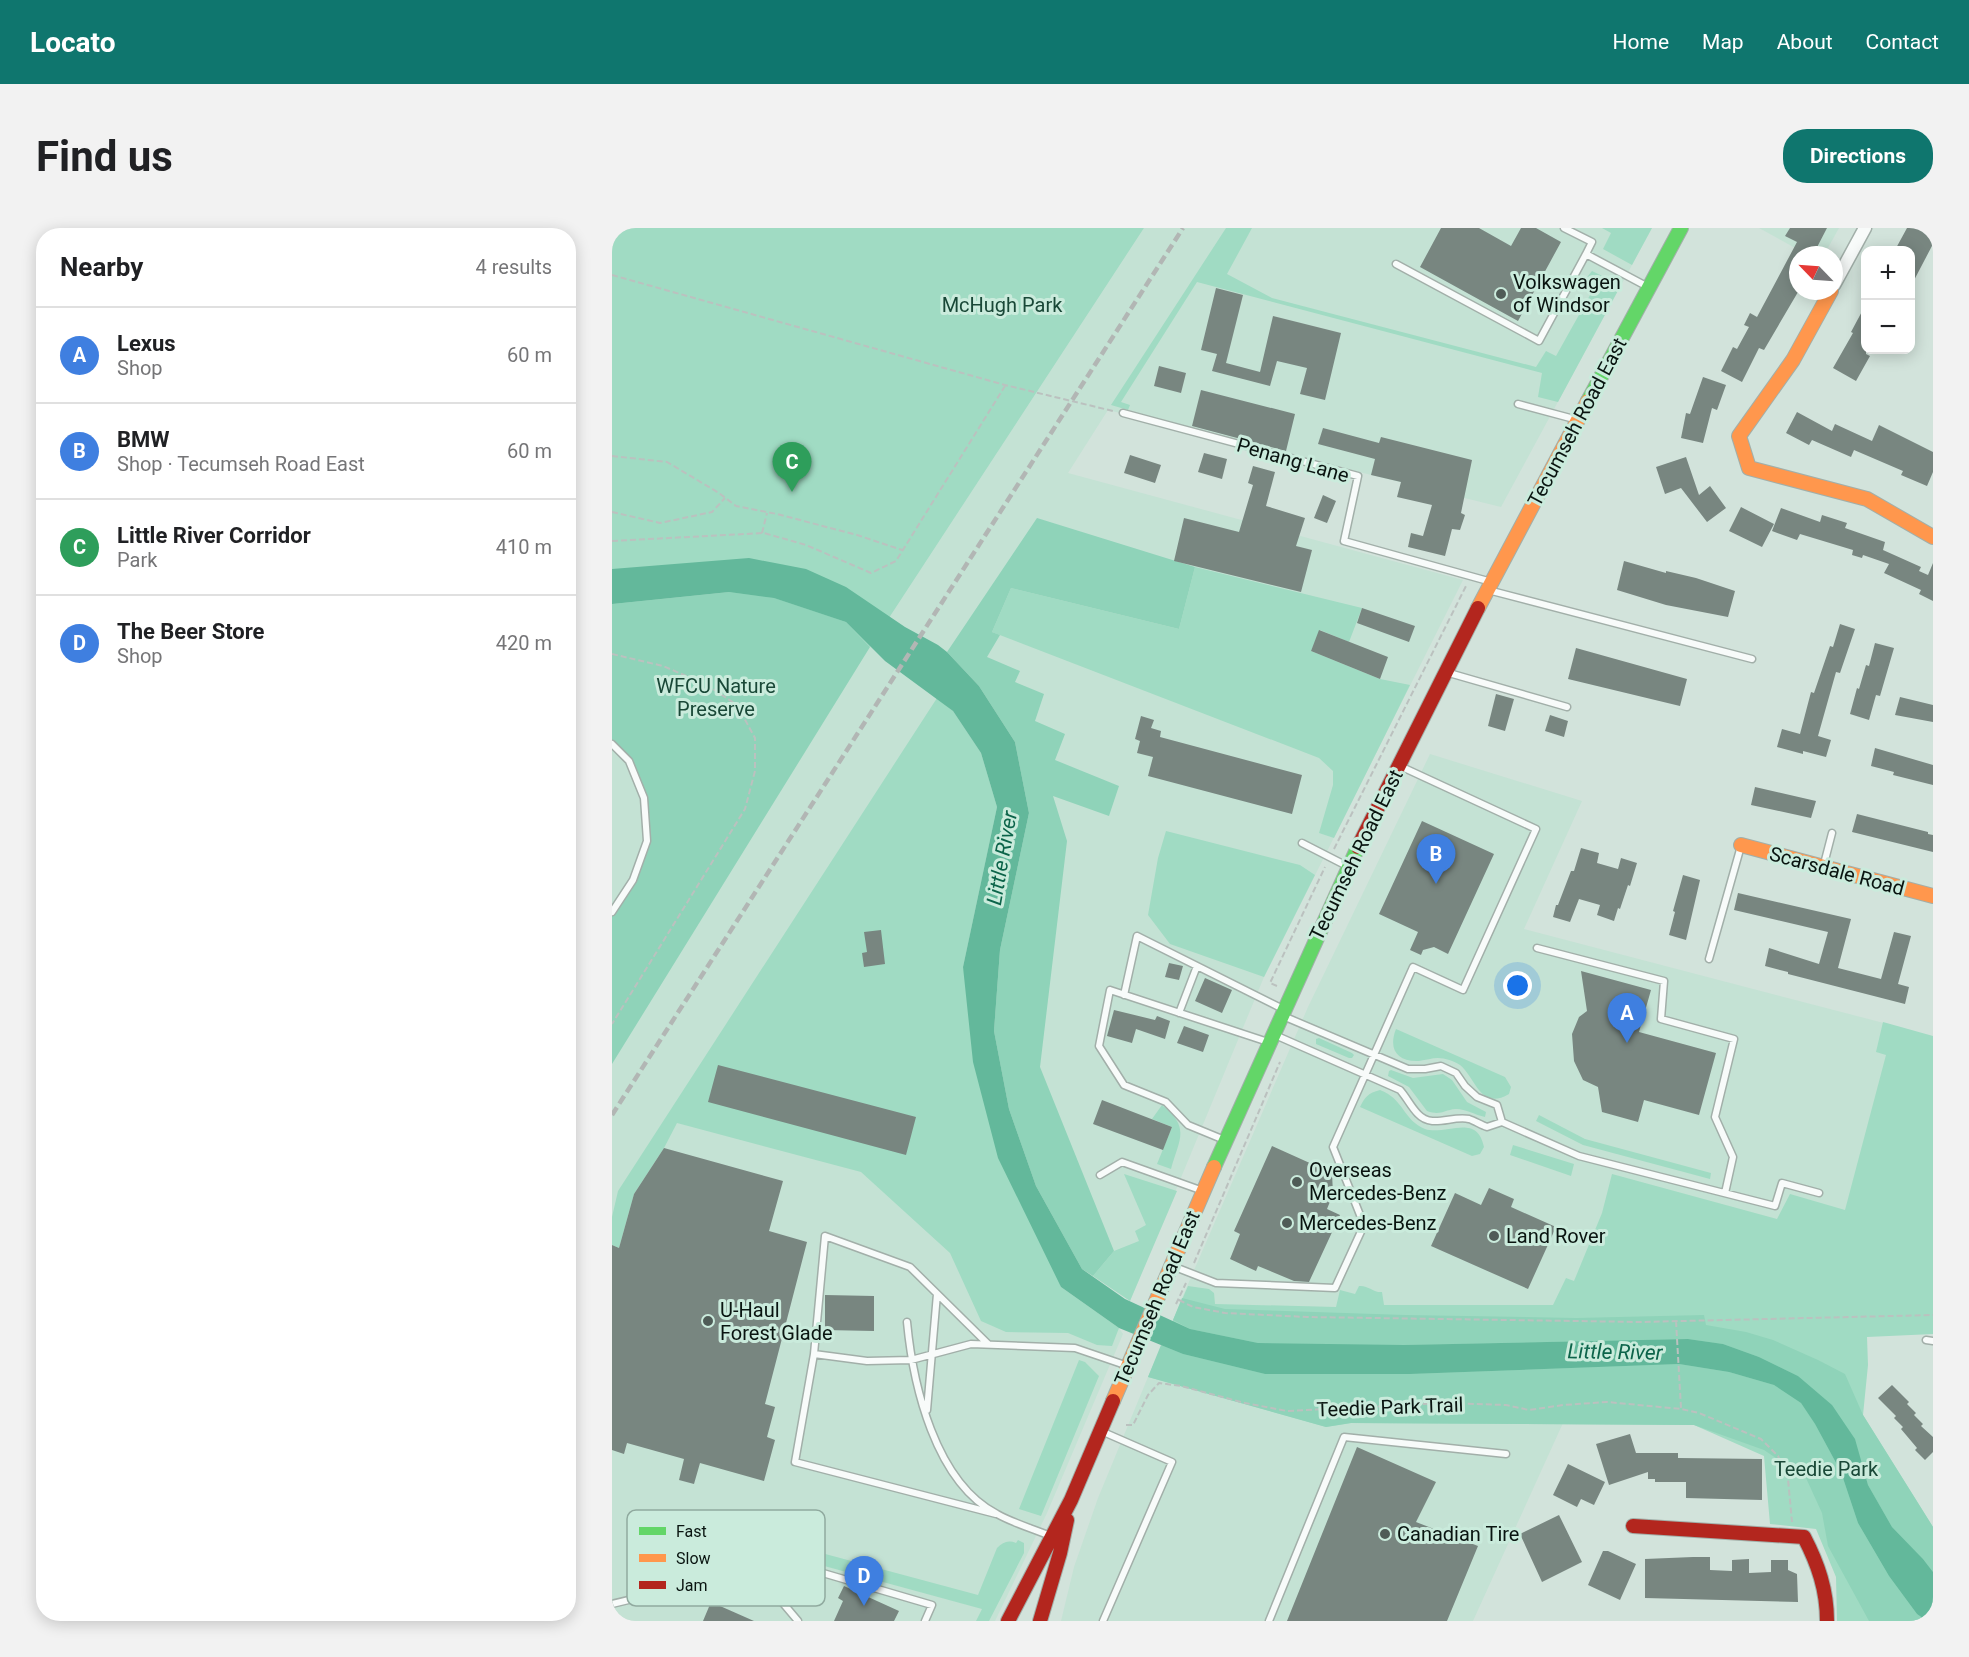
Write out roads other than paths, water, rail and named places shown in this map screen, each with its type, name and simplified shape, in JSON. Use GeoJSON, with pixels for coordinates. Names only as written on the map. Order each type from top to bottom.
{"type":"FeatureCollection","features":[{"type":"Feature","properties":{"kind":"main road","name":"Tecumseh Road East"},"geometry":{"type":"LineString","coordinates":[[1008,1621],[1071,1500],[1203,1191],[1348,867],[1490,586],[1681,228]]}},
{"type":"Feature","properties":{"kind":"main road"},"geometry":{"type":"LineString","coordinates":[[1826,300],[1793,360],[1738,436],[1749,468],[1867,499],[1933,537]]}},
{"type":"Feature","properties":{"kind":"main road","name":"Scarsdale Road"},"geometry":{"type":"LineString","coordinates":[[1741,845],[1933,896]]}},
{"type":"Feature","properties":{"kind":"main road","name":"Tecumseh Road East"},"geometry":{"type":"LineString","coordinates":[[1044,1620],[1071,1500]]}},
{"type":"Feature","properties":{"kind":"main road"},"geometry":{"type":"LineString","coordinates":[[1633,1526],[1804,1537],[1818,1564],[1827,1601],[1827,1621]]}},
{"type":"Feature","properties":{"kind":"street"},"geometry":{"type":"LineString","coordinates":[[1843,268],[1865,228]]}},
{"type":"Feature","properties":{"kind":"lane"},"geometry":{"type":"LineString","coordinates":[[1396,264],[1539,341],[1592,242],[1564,228]]}},
{"type":"Feature","properties":{"kind":"lane"},"geometry":{"type":"LineString","coordinates":[[1586,254],[1649,287]]}},
{"type":"Feature","properties":{"kind":"lane"},"geometry":{"type":"LineString","coordinates":[[1518,404],[1578,420]]}},
{"type":"Feature","properties":{"kind":"lane","name":"Penang Lane"},"geometry":{"type":"LineString","coordinates":[[1123,413],[1358,476],[1344,541],[1471,577],[1490,586],[1752,659]]}},
{"type":"Feature","properties":{"kind":"lane"},"geometry":{"type":"LineString","coordinates":[[1446,672],[1567,708]]}},
{"type":"Feature","properties":{"kind":"lane"},"geometry":{"type":"LineString","coordinates":[[612,744],[629,761],[644,798],[647,841],[633,880],[612,912]]}},
{"type":"Feature","properties":{"kind":"lane"},"geometry":{"type":"LineString","coordinates":[[1171,1266],[1216,1283],[1335,1288],[1364,1225],[1334,1147],[1373,1054],[1413,967],[1463,990],[1536,829],[1399,766]]}},
{"type":"Feature","properties":{"kind":"lane"},"geometry":{"type":"LineString","coordinates":[[1824,867],[1832,833]]}},
{"type":"Feature","properties":{"kind":"lane"},"geometry":{"type":"LineString","coordinates":[[1302,843],[1348,867]]}},
{"type":"Feature","properties":{"kind":"lane"},"geometry":{"type":"LineString","coordinates":[[1709,959],[1741,845]]}},
{"type":"Feature","properties":{"kind":"lane"},"geometry":{"type":"LineString","coordinates":[[1124,995],[1137,936],[1282,1012],[1373,1054],[1408,1069],[1441,1066],[1456,1073],[1477,1097],[1497,1105],[1502,1122]]}},
{"type":"Feature","properties":{"kind":"lane"},"geometry":{"type":"LineString","coordinates":[[1537,948],[1664,981],[1661,1020],[1734,1039],[1715,1117],[1733,1157],[1725,1193]]}},
{"type":"Feature","properties":{"kind":"lane"},"geometry":{"type":"LineString","coordinates":[[1179,1013],[1197,966]]}},
{"type":"Feature","properties":{"kind":"lane"},"geometry":{"type":"LineString","coordinates":[[1225,1141],[1188,1125],[1166,1102],[1124,1084],[1099,1046],[1110,990],[1179,1013],[1270,1038],[1365,1074],[1400,1090],[1411,1102],[1418,1115],[1437,1122],[1452,1118],[1468,1119],[1487,1127],[1502,1122],[1579,1156],[1775,1206],[1782,1183],[1819,1193]]}},
{"type":"Feature","properties":{"kind":"lane"},"geometry":{"type":"LineString","coordinates":[[1100,1175],[1122,1162],[1203,1191]]}},
{"type":"Feature","properties":{"kind":"lane"},"geometry":{"type":"LineString","coordinates":[[988,1345],[910,1267],[825,1236],[814,1353],[795,1462],[996,1514],[1051,1536]]}},
{"type":"Feature","properties":{"kind":"lane"},"geometry":{"type":"LineString","coordinates":[[926,1413],[937,1294]]}},
{"type":"Feature","properties":{"kind":"lane"},"geometry":{"type":"LineString","coordinates":[[907,1322],[910,1360],[931,1430],[952,1473],[977,1501],[996,1514]]}},
{"type":"Feature","properties":{"kind":"lane"},"geometry":{"type":"LineString","coordinates":[[814,1353],[867,1361],[910,1360],[971,1344],[1075,1348],[1128,1366]]}},
{"type":"Feature","properties":{"kind":"lane"},"geometry":{"type":"LineString","coordinates":[[1101,1431],[1172,1462],[1103,1621]]}},
{"type":"Feature","properties":{"kind":"lane"},"geometry":{"type":"LineString","coordinates":[[1269,1621],[1344,1437],[1506,1454]]}},
{"type":"Feature","properties":{"kind":"lane"},"geometry":{"type":"LineString","coordinates":[[825,1574],[932,1605],[925,1621]]}},
{"type":"Feature","properties":{"kind":"lane"},"geometry":{"type":"LineString","coordinates":[[612,1604],[627,1600]]}},
{"type":"Feature","properties":{"kind":"lane"},"geometry":{"type":"LineString","coordinates":[[785,1606],[798,1621]]}},
{"type":"Feature","properties":{"kind":"water","name":"Little River"},"geometry":{"type":"Polygon","coordinates":[[[749,558],[806,569],[846,587],[905,627],[938,645],[979,686],[1015,742],[1029,813],[1000,950],[994,1031],[1009,1109],[1036,1186],[1082,1269],[1125,1299],[1190,1329],[1258,1343],[1404,1345],[1688,1339],[1723,1344],[1759,1357],[1798,1376],[1832,1405],[1855,1439],[1868,1485],[1892,1527],[1933,1572],[1933,1621],[1927,1621],[1917,1614],[1889,1576],[1858,1523],[1841,1472],[1801,1403],[1774,1385],[1729,1372],[1679,1364],[1410,1374],[1265,1374],[1183,1354],[1119,1328],[1061,1287],[998,1158],[973,1062],[963,967],[997,807],[981,753],[953,711],[885,661],[846,622],[774,598],[729,592],[612,604],[612,569],[749,558]]]}},
{"type":"Feature","properties":{"kind":"railway"},"geometry":{"type":"LineString","coordinates":[[612,1115],[1183,228]]}},
{"type":"Feature","properties":{"kind":"place","name":"Volkswagen of Windsor"},"geometry":{"type":"Point","coordinates":[1501,294]}},
{"type":"Feature","properties":{"kind":"place","name":"Little River Corridor"},"geometry":{"type":"Point","coordinates":[792,492]}},
{"type":"Feature","properties":{"kind":"place","name":"BMW"},"geometry":{"type":"Point","coordinates":[1436,884]}},
{"type":"Feature","properties":{"kind":"place","name":"Lexus"},"geometry":{"type":"Point","coordinates":[1627,1043]}},
{"type":"Feature","properties":{"kind":"place","name":"Overseas Mercedes-Benz"},"geometry":{"type":"Point","coordinates":[1297,1182]}},
{"type":"Feature","properties":{"kind":"place","name":"Mercedes-Benz"},"geometry":{"type":"Point","coordinates":[1287,1223]}},
{"type":"Feature","properties":{"kind":"place","name":"Land Rover"},"geometry":{"type":"Point","coordinates":[1494,1236]}},
{"type":"Feature","properties":{"kind":"place","name":"U-Haul Forest Glade"},"geometry":{"type":"Point","coordinates":[708,1321]}},
{"type":"Feature","properties":{"kind":"place","name":"Canadian Tire"},"geometry":{"type":"Point","coordinates":[1385,1534]}},
{"type":"Feature","properties":{"kind":"place","name":"The Beer Store"},"geometry":{"type":"Point","coordinates":[864,1606]}},
{"type":"Feature","properties":{"kind":"park label","name":"McHugh Park"},"geometry":{"type":"Point","coordinates":[1002,305]}},
{"type":"Feature","properties":{"kind":"park label","name":"WFCU Nature Preserve"},"geometry":{"type":"Point","coordinates":[716,698]}},
{"type":"Feature","properties":{"kind":"park label","name":"Teedie Park"},"geometry":{"type":"Point","coordinates":[1826,1469]}}]}
